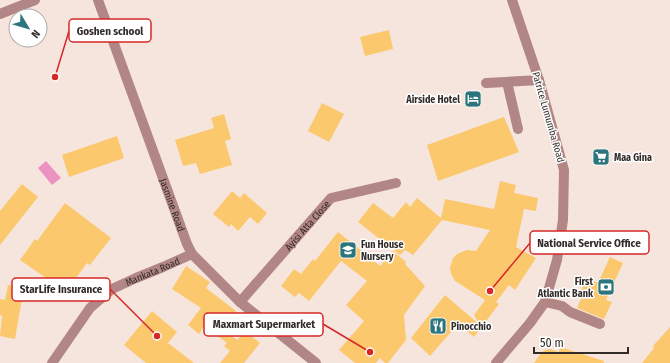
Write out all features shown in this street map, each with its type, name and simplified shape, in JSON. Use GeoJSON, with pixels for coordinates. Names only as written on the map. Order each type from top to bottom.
{"type":"FeatureCollection","features":[{"type":"Feature","properties":{"kind":"street"},"geometry":{"type":"LineString","coordinates":[[0,14],[35,0]]}},
{"type":"Feature","properties":{"kind":"street","name":"Jasmine Road"},"geometry":{"type":"LineString","coordinates":[[98,0],[187,244],[192,254],[240,302],[316,363]]}},
{"type":"Feature","properties":{"kind":"street","name":"Patrice Lumumba Road"},"geometry":{"type":"LineString","coordinates":[[496,363],[530,323],[545,302],[557,260],[563,220],[564,170],[539,80],[512,0]]}},
{"type":"Feature","properties":{"kind":"street"},"geometry":{"type":"LineString","coordinates":[[486,83],[539,80]]}},
{"type":"Feature","properties":{"kind":"street"},"geometry":{"type":"LineString","coordinates":[[507,82],[518,129]]}},
{"type":"Feature","properties":{"kind":"street","name":"Ayisi Atta Close"},"geometry":{"type":"LineString","coordinates":[[240,302],[331,198],[396,183]]}},
{"type":"Feature","properties":{"kind":"street","name":"Mankata Road"},"geometry":{"type":"LineString","coordinates":[[52,363],[90,308],[112,289],[192,254]]}},
{"type":"Feature","properties":{"kind":"street"},"geometry":{"type":"LineString","coordinates":[[545,302],[562,306],[570,312],[600,324]]}},
{"type":"Feature","properties":{"kind":"shaded area"},"geometry":{"type":"Polygon","coordinates":[[[46,161],[61,178],[52,185],[38,168],[46,161]]]}},
{"type":"Feature","properties":{"kind":"building"},"geometry":{"type":"Polygon","coordinates":[[[389,30],[393,49],[365,56],[360,37],[389,30]]]}},
{"type":"Feature","properties":{"kind":"building"},"geometry":{"type":"Polygon","coordinates":[[[322,103],[344,114],[329,142],[308,131],[322,103]]]}},
{"type":"Feature","properties":{"kind":"building"},"geometry":{"type":"Polygon","coordinates":[[[224,114],[231,139],[225,141],[232,165],[200,174],[196,163],[183,166],[175,140],[214,128],[211,118],[224,114]]]}},
{"type":"Feature","properties":{"kind":"building"},"geometry":{"type":"Polygon","coordinates":[[[504,117],[519,152],[438,181],[427,145],[504,117]]]}},
{"type":"Feature","properties":{"kind":"building"},"geometry":{"type":"Polygon","coordinates":[[[117,136],[124,158],[69,177],[62,155],[117,136]]]}},
{"type":"Feature","properties":{"kind":"building"},"geometry":{"type":"Polygon","coordinates":[[[500,181],[516,185],[514,193],[538,198],[536,211],[524,209],[516,247],[536,258],[515,290],[509,285],[496,302],[499,304],[474,337],[458,324],[430,356],[411,338],[445,295],[480,325],[474,315],[485,300],[455,281],[451,274],[450,268],[453,258],[457,254],[467,250],[476,251],[490,230],[442,220],[413,255],[405,250],[400,255],[358,222],[373,203],[393,218],[406,202],[410,207],[417,198],[441,218],[445,199],[494,209],[500,181]]]}},
{"type":"Feature","properties":{"kind":"building"},"geometry":{"type":"Polygon","coordinates":[[[22,184],[38,197],[0,245],[0,211],[22,184]]]}},
{"type":"Feature","properties":{"kind":"building"},"geometry":{"type":"Polygon","coordinates":[[[232,191],[240,198],[244,193],[267,213],[258,224],[250,217],[238,231],[231,224],[229,227],[213,214],[232,191]]]}},
{"type":"Feature","properties":{"kind":"building"},"geometry":{"type":"Polygon","coordinates":[[[65,203],[111,238],[90,265],[87,263],[66,292],[20,260],[35,239],[37,241],[65,203]]]}},
{"type":"Feature","properties":{"kind":"building"},"geometry":{"type":"Polygon","coordinates":[[[338,232],[380,266],[393,251],[406,262],[405,264],[425,286],[404,315],[406,340],[388,363],[385,363],[380,358],[376,363],[355,363],[339,350],[364,321],[346,305],[367,281],[341,261],[309,301],[299,293],[295,297],[281,286],[294,269],[301,274],[313,259],[315,261],[338,232]]]}},
{"type":"Feature","properties":{"kind":"building"},"geometry":{"type":"Polygon","coordinates":[[[610,257],[623,263],[606,300],[612,302],[604,319],[577,308],[584,292],[581,291],[587,278],[598,283],[610,257]]]}},
{"type":"Feature","properties":{"kind":"building"},"geometry":{"type":"Polygon","coordinates":[[[186,266],[210,282],[206,288],[236,311],[223,328],[237,340],[245,331],[260,343],[244,363],[220,363],[230,351],[224,346],[227,343],[204,326],[199,334],[188,325],[201,308],[172,289],[186,266]]]}},
{"type":"Feature","properties":{"kind":"building"},"geometry":{"type":"Polygon","coordinates":[[[8,285],[24,287],[15,339],[0,336],[2,316],[0,315],[0,299],[5,300],[8,285]]]}},
{"type":"Feature","properties":{"kind":"building"},"geometry":{"type":"Polygon","coordinates":[[[152,311],[177,332],[168,343],[194,363],[146,363],[124,345],[152,311]]]}},
{"type":"Feature","properties":{"kind":"building"},"geometry":{"type":"Polygon","coordinates":[[[670,327],[670,363],[642,363],[654,348],[653,346],[670,327]]]}},
{"type":"Feature","properties":{"kind":"building"},"geometry":{"type":"Polygon","coordinates":[[[560,347],[604,361],[604,363],[534,363],[545,350],[550,349],[559,352],[560,347]]]}},
{"type":"Feature","properties":{"kind":"place","name":"Goshen school"},"geometry":{"type":"Point","coordinates":[55,77]}},
{"type":"Feature","properties":{"kind":"place","name":"Airside Hotel"},"geometry":{"type":"Point","coordinates":[473,99]}},
{"type":"Feature","properties":{"kind":"place","name":"Maa Gina"},"geometry":{"type":"Point","coordinates":[601,157]}},
{"type":"Feature","properties":{"kind":"place","name":"Fun House Nursery"},"geometry":{"type":"Point","coordinates":[348,250]}},
{"type":"Feature","properties":{"kind":"place","name":"First Atlantic Bank"},"geometry":{"type":"Point","coordinates":[606,287]}},
{"type":"Feature","properties":{"kind":"place","name":"National Service Office"},"geometry":{"type":"Point","coordinates":[490,291]}},
{"type":"Feature","properties":{"kind":"place","name":"Pinocchio"},"geometry":{"type":"Point","coordinates":[438,326]}},
{"type":"Feature","properties":{"kind":"place","name":"StarLife Insurance"},"geometry":{"type":"Point","coordinates":[157,336]}},
{"type":"Feature","properties":{"kind":"place","name":"Maxmart Supermarket"},"geometry":{"type":"Point","coordinates":[370,352]}}]}
